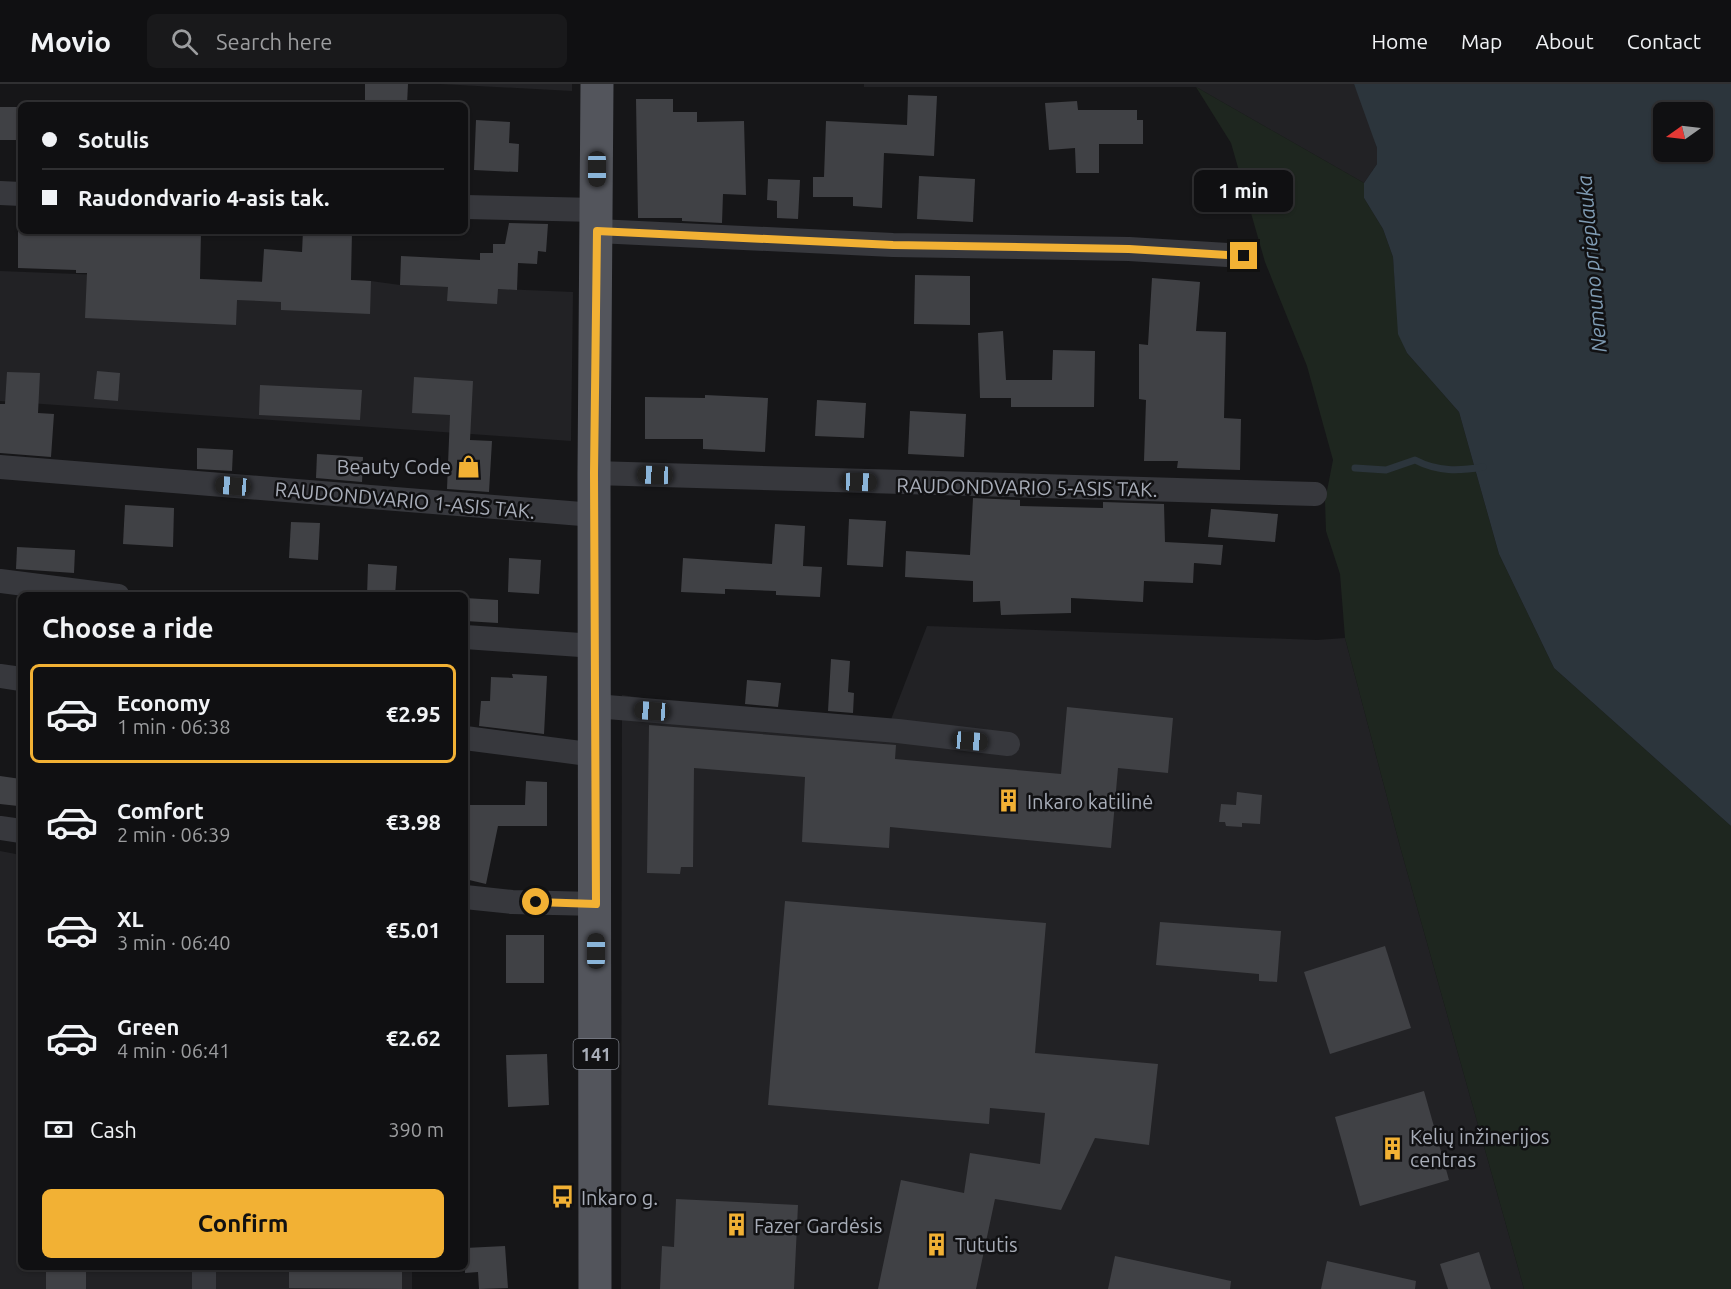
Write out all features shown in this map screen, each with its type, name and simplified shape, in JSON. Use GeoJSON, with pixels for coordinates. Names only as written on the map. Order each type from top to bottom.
{"type":"FeatureCollection","features":[{"type":"Feature","properties":{"kind":"main road","name":"141"},"geometry":{"type":"LineString","coordinates":[[595,1289],[594,473],[597,84]]}},
{"type":"Feature","properties":{"kind":"street"},"geometry":{"type":"LineString","coordinates":[[0,193],[18,194]]}},
{"type":"Feature","properties":{"kind":"street"},"geometry":{"type":"LineString","coordinates":[[468,207],[597,221],[893,245],[1129,249],[1244,256]]}},
{"type":"Feature","properties":{"kind":"street","name":"RAUDONDVARIO 1-ASIS TAK."},"geometry":{"type":"LineString","coordinates":[[0,467],[594,515]]}},
{"type":"Feature","properties":{"kind":"street","name":"RAUDONDVARIO 5-ASIS TAK."},"geometry":{"type":"LineString","coordinates":[[594,473],[1315,494]]}},
{"type":"Feature","properties":{"kind":"street"},"geometry":{"type":"LineString","coordinates":[[0,581],[87,592]]}},
{"type":"Feature","properties":{"kind":"street"},"geometry":{"type":"LineString","coordinates":[[468,637],[508,642],[595,646]]}},
{"type":"Feature","properties":{"kind":"street"},"geometry":{"type":"LineString","coordinates":[[0,676],[18,678]]}},
{"type":"Feature","properties":{"kind":"street"},"geometry":{"type":"LineString","coordinates":[[595,706],[898,731],[1008,744]]}},
{"type":"Feature","properties":{"kind":"street"},"geometry":{"type":"LineString","coordinates":[[468,738],[596,755]]}},
{"type":"Feature","properties":{"kind":"street"},"geometry":{"type":"LineString","coordinates":[[0,828],[18,831]]}},
{"type":"Feature","properties":{"kind":"street"},"geometry":{"type":"LineString","coordinates":[[468,897],[512,902],[596,904]]}},
{"type":"Feature","properties":{"kind":"street"},"geometry":{"type":"LineString","coordinates":[[204,1270],[204,1289]]}},
{"type":"Feature","properties":{"kind":"shaded area"},"geometry":{"type":"Polygon","coordinates":[[[440,84],[572,84],[572,91],[440,84]]]}},
{"type":"Feature","properties":{"kind":"shaded area"},"geometry":{"type":"Polygon","coordinates":[[[864,84],[1354,84],[1368,117],[1377,148],[1377,164],[1364,183],[1196,87],[864,87],[864,84]]]}},
{"type":"Feature","properties":{"kind":"shaded area"},"geometry":{"type":"Polygon","coordinates":[[[1196,87],[1364,183],[1364,198],[1383,229],[1393,257],[1399,334],[1407,353],[1459,412],[1499,554],[1554,668],[1731,826],[1731,1289],[1524,1289],[1401,850],[1345,638],[1340,574],[1326,531],[1325,501],[1333,460],[1307,366],[1265,262],[1231,143],[1196,87]]]}},
{"type":"Feature","properties":{"kind":"shaded area"},"geometry":{"type":"Polygon","coordinates":[[[0,271],[281,282],[282,276],[400,285],[573,292],[571,441],[0,401],[0,271]]]}},
{"type":"Feature","properties":{"kind":"shaded area"},"geometry":{"type":"Polygon","coordinates":[[[927,626],[1317,640],[1345,638],[1401,850],[1524,1289],[621,1289],[622,695],[885,735],[927,626]]]}},
{"type":"Feature","properties":{"kind":"shaded area"},"geometry":{"type":"Polygon","coordinates":[[[0,851],[18,854],[18,1270],[412,1270],[412,1289],[0,1289],[0,851]]]}},
{"type":"Feature","properties":{"kind":"water","name":"Nemuno prieplauka"},"geometry":{"type":"Polygon","coordinates":[[[1354,84],[1731,84],[1731,826],[1554,668],[1499,554],[1459,412],[1407,353],[1398,334],[1393,257],[1383,229],[1364,198],[1364,183],[1377,164],[1377,148],[1354,84]]]}},
{"type":"Feature","properties":{"kind":"building"},"geometry":{"type":"Polygon","coordinates":[[[365,84],[408,84],[407,102],[365,102],[365,84]]]}},
{"type":"Feature","properties":{"kind":"building"},"geometry":{"type":"Polygon","coordinates":[[[908,95],[937,96],[934,156],[884,153],[882,208],[853,206],[853,197],[813,197],[813,177],[824,177],[826,121],[907,125],[908,95]]]}},
{"type":"Feature","properties":{"kind":"building"},"geometry":{"type":"Polygon","coordinates":[[[636,99],[673,99],[673,112],[697,112],[697,122],[744,121],[746,195],[723,194],[722,223],[682,221],[682,218],[638,218],[636,99]]]}},
{"type":"Feature","properties":{"kind":"building"},"geometry":{"type":"Polygon","coordinates":[[[1077,101],[1078,110],[1137,110],[1137,120],[1143,120],[1143,144],[1099,144],[1099,173],[1076,173],[1075,148],[1049,150],[1045,103],[1077,101]]]}},
{"type":"Feature","properties":{"kind":"building"},"geometry":{"type":"Polygon","coordinates":[[[0,107],[18,107],[18,140],[0,140],[0,107]]]}},
{"type":"Feature","properties":{"kind":"building"},"geometry":{"type":"Polygon","coordinates":[[[476,120],[510,122],[509,143],[519,144],[518,172],[474,170],[476,120]]]}},
{"type":"Feature","properties":{"kind":"building"},"geometry":{"type":"Polygon","coordinates":[[[919,176],[975,179],[973,222],[917,219],[919,176]]]}},
{"type":"Feature","properties":{"kind":"building"},"geometry":{"type":"Polygon","coordinates":[[[768,179],[800,180],[798,219],[777,218],[777,201],[767,200],[768,179]]]}},
{"type":"Feature","properties":{"kind":"building"},"geometry":{"type":"Polygon","coordinates":[[[509,223],[548,224],[546,252],[538,251],[537,264],[518,263],[517,290],[498,289],[497,304],[447,301],[448,287],[400,285],[401,256],[480,260],[480,253],[493,253],[493,244],[505,244],[509,223]]]}},
{"type":"Feature","properties":{"kind":"building"},"geometry":{"type":"Polygon","coordinates":[[[18,234],[201,234],[200,279],[262,282],[264,249],[302,252],[303,234],[352,234],[351,280],[371,281],[370,314],[281,310],[281,302],[237,300],[236,325],[85,318],[87,273],[76,273],[76,270],[18,268],[18,234]]]}},
{"type":"Feature","properties":{"kind":"building"},"geometry":{"type":"Polygon","coordinates":[[[915,275],[970,276],[970,325],[914,324],[915,275]]]}},
{"type":"Feature","properties":{"kind":"building"},"geometry":{"type":"Polygon","coordinates":[[[1152,278],[1200,282],[1196,331],[1226,332],[1224,418],[1241,419],[1240,470],[1177,468],[1178,461],[1144,461],[1146,400],[1139,399],[1139,344],[1148,345],[1152,278]]]}},
{"type":"Feature","properties":{"kind":"building"},"geometry":{"type":"Polygon","coordinates":[[[1003,331],[1006,380],[1052,380],[1053,350],[1095,351],[1094,407],[1011,407],[1011,398],[980,398],[978,333],[1003,331]]]}},
{"type":"Feature","properties":{"kind":"building"},"geometry":{"type":"Polygon","coordinates":[[[97,371],[120,373],[118,401],[94,399],[97,371]]]}},
{"type":"Feature","properties":{"kind":"building"},"geometry":{"type":"Polygon","coordinates":[[[7,372],[40,373],[38,413],[54,414],[51,457],[0,453],[0,404],[5,404],[7,372]]]}},
{"type":"Feature","properties":{"kind":"building"},"geometry":{"type":"Polygon","coordinates":[[[414,377],[473,381],[470,440],[492,441],[489,492],[447,489],[450,415],[412,413],[414,377]]]}},
{"type":"Feature","properties":{"kind":"building"},"geometry":{"type":"Polygon","coordinates":[[[260,385],[362,390],[360,420],[259,415],[260,385]]]}},
{"type":"Feature","properties":{"kind":"building"},"geometry":{"type":"Polygon","coordinates":[[[705,395],[768,398],[765,452],[703,449],[703,439],[645,439],[645,397],[705,398],[705,395]]]}},
{"type":"Feature","properties":{"kind":"building"},"geometry":{"type":"Polygon","coordinates":[[[817,400],[866,403],[864,438],[815,436],[817,400]]]}},
{"type":"Feature","properties":{"kind":"building"},"geometry":{"type":"Polygon","coordinates":[[[910,411],[966,414],[964,457],[908,454],[910,411]]]}},
{"type":"Feature","properties":{"kind":"building"},"geometry":{"type":"Polygon","coordinates":[[[197,448],[233,450],[232,471],[197,469],[197,448]]]}},
{"type":"Feature","properties":{"kind":"building"},"geometry":{"type":"Polygon","coordinates":[[[317,454],[363,457],[362,482],[316,478],[317,454]]]}},
{"type":"Feature","properties":{"kind":"building"},"geometry":{"type":"Polygon","coordinates":[[[973,498],[1020,500],[1020,506],[1103,508],[1103,502],[1164,504],[1165,542],[1223,545],[1221,565],[1194,563],[1193,583],[1144,581],[1143,602],[1071,598],[1071,613],[1001,615],[1000,601],[973,602],[973,581],[905,577],[906,551],[970,555],[973,498]]]}},
{"type":"Feature","properties":{"kind":"building"},"geometry":{"type":"Polygon","coordinates":[[[125,505],[174,508],[173,547],[123,544],[125,505]]]}},
{"type":"Feature","properties":{"kind":"building"},"geometry":{"type":"Polygon","coordinates":[[[1211,509],[1278,514],[1275,542],[1208,537],[1211,509]]]}},
{"type":"Feature","properties":{"kind":"building"},"geometry":{"type":"Polygon","coordinates":[[[849,519],[886,521],[883,567],[847,565],[849,519]]]}},
{"type":"Feature","properties":{"kind":"building"},"geometry":{"type":"Polygon","coordinates":[[[291,522],[320,523],[318,560],[289,558],[291,522]]]}},
{"type":"Feature","properties":{"kind":"building"},"geometry":{"type":"Polygon","coordinates":[[[775,524],[805,526],[803,566],[822,567],[820,597],[776,595],[776,591],[725,589],[725,594],[681,592],[683,558],[772,564],[775,524]]]}},
{"type":"Feature","properties":{"kind":"building"},"geometry":{"type":"Polygon","coordinates":[[[17,547],[75,550],[74,573],[16,569],[17,547]]]}},
{"type":"Feature","properties":{"kind":"building"},"geometry":{"type":"Polygon","coordinates":[[[509,558],[541,560],[539,594],[508,592],[509,558]]]}},
{"type":"Feature","properties":{"kind":"building"},"geometry":{"type":"Polygon","coordinates":[[[368,564],[397,566],[395,592],[367,592],[368,564]]]}},
{"type":"Feature","properties":{"kind":"building"},"geometry":{"type":"Polygon","coordinates":[[[468,598],[498,600],[498,623],[468,621],[468,598]]]}},
{"type":"Feature","properties":{"kind":"building"},"geometry":{"type":"Polygon","coordinates":[[[831,659],[850,661],[848,692],[854,693],[853,713],[828,711],[831,659]]]}},
{"type":"Feature","properties":{"kind":"building"},"geometry":{"type":"Polygon","coordinates":[[[512,674],[547,676],[544,734],[479,726],[481,701],[490,701],[491,677],[513,678],[512,674]]]}},
{"type":"Feature","properties":{"kind":"building"},"geometry":{"type":"Polygon","coordinates":[[[747,680],[781,683],[778,707],[745,704],[747,680]]]}},
{"type":"Feature","properties":{"kind":"building"},"geometry":{"type":"Polygon","coordinates":[[[1067,707],[1173,718],[1168,773],[1118,768],[1111,848],[890,827],[889,848],[802,842],[805,777],[694,768],[693,867],[681,867],[680,874],[647,873],[649,725],[896,745],[895,759],[1061,774],[1067,707]]]}},
{"type":"Feature","properties":{"kind":"building"},"geometry":{"type":"Polygon","coordinates":[[[0,776],[18,779],[18,806],[0,804],[0,776]]]}},
{"type":"Feature","properties":{"kind":"building"},"geometry":{"type":"Polygon","coordinates":[[[526,781],[547,782],[547,826],[498,826],[486,884],[468,880],[468,805],[525,805],[526,781]]]}},
{"type":"Feature","properties":{"kind":"building"},"geometry":{"type":"Polygon","coordinates":[[[1237,792],[1262,795],[1260,824],[1242,823],[1242,827],[1226,826],[1225,822],[1219,822],[1221,804],[1236,805],[1237,792]]]}},
{"type":"Feature","properties":{"kind":"building"},"geometry":{"type":"Polygon","coordinates":[[[785,901],[1046,923],[1035,1053],[1158,1064],[1149,1145],[1095,1138],[1061,1210],[995,1199],[976,1289],[878,1289],[901,1180],[964,1193],[970,1153],[1040,1164],[1045,1113],[990,1108],[989,1124],[768,1105],[785,901]]]}},
{"type":"Feature","properties":{"kind":"building"},"geometry":{"type":"Polygon","coordinates":[[[1160,922],[1281,931],[1277,982],[1259,981],[1259,974],[1156,965],[1160,922]]]}},
{"type":"Feature","properties":{"kind":"building"},"geometry":{"type":"Polygon","coordinates":[[[506,935],[544,935],[544,983],[506,983],[506,935]]]}},
{"type":"Feature","properties":{"kind":"building"},"geometry":{"type":"Polygon","coordinates":[[[1385,946],[1411,1028],[1330,1054],[1304,972],[1385,946]]]}},
{"type":"Feature","properties":{"kind":"building"},"geometry":{"type":"Polygon","coordinates":[[[547,1054],[549,1105],[508,1107],[506,1055],[547,1054]]]}},
{"type":"Feature","properties":{"kind":"building","name":"Kelių inžinerijos centras"},"geometry":{"type":"Polygon","coordinates":[[[1424,1091],[1449,1180],[1360,1206],[1335,1117],[1424,1091]]]}},
{"type":"Feature","properties":{"kind":"building","name":"Fazer Gardėsis"},"geometry":{"type":"Polygon","coordinates":[[[676,1199],[798,1205],[794,1289],[660,1289],[662,1246],[674,1247],[676,1199]]]}},
{"type":"Feature","properties":{"kind":"building"},"geometry":{"type":"Polygon","coordinates":[[[505,1246],[508,1288],[479,1289],[478,1272],[465,1273],[465,1270],[468,1270],[468,1248],[505,1246]]]}},
{"type":"Feature","properties":{"kind":"building"},"geometry":{"type":"Polygon","coordinates":[[[1479,1252],[1491,1289],[1448,1289],[1440,1264],[1479,1252]]]}},
{"type":"Feature","properties":{"kind":"building"},"geometry":{"type":"Polygon","coordinates":[[[1115,1256],[1231,1281],[1230,1289],[1108,1289],[1115,1256]]]}},
{"type":"Feature","properties":{"kind":"building"},"geometry":{"type":"Polygon","coordinates":[[[1327,1261],[1416,1281],[1415,1289],[1321,1289],[1327,1261]]]}},
{"type":"Feature","properties":{"kind":"building"},"geometry":{"type":"Polygon","coordinates":[[[46,1270],[86,1270],[86,1289],[46,1289],[46,1270]]]}},
{"type":"Feature","properties":{"kind":"building"},"geometry":{"type":"Polygon","coordinates":[[[289,1270],[402,1270],[402,1289],[289,1288],[289,1270]]]}},
{"type":"Feature","properties":{"kind":"waterway"},"geometry":{"type":"LineString","coordinates":[[1355,468],[1386,470],[1415,460],[1432,467],[1449,470],[1483,467]]}},
{"type":"Feature","properties":{"kind":"place","name":"Beauty Code"},"geometry":{"type":"Point","coordinates":[469,466]}},
{"type":"Feature","properties":{"kind":"place","name":"Inkaro katilinė"},"geometry":{"type":"Point","coordinates":[1009,801]}},
{"type":"Feature","properties":{"kind":"place","name":"Kelių inžinerijos centras"},"geometry":{"type":"Point","coordinates":[1392,1148]}},
{"type":"Feature","properties":{"kind":"place","name":"Inkaro g."},"geometry":{"type":"Point","coordinates":[563,1197]}},
{"type":"Feature","properties":{"kind":"place","name":"Fazer Gardėsis"},"geometry":{"type":"Point","coordinates":[736,1225]}},
{"type":"Feature","properties":{"kind":"place","name":"Tututis"},"geometry":{"type":"Point","coordinates":[937,1244]}},
{"type":"Feature","properties":{"kind":"route"},"geometry":{"type":"LineString","coordinates":[[536,902],[596,904],[594,367],[597,231],[893,245],[1129,249],[1244,256]]}}]}
